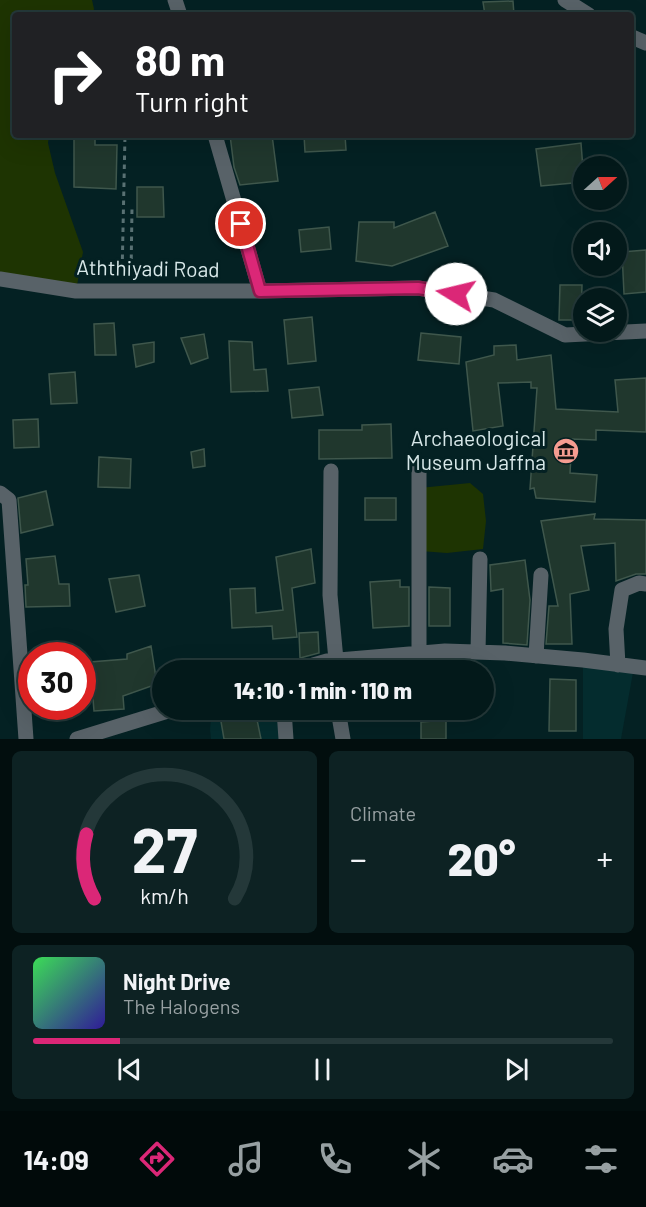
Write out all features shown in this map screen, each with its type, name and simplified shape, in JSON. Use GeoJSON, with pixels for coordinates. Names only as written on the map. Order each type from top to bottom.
{"type":"FeatureCollection","features":[{"type":"Feature","properties":{"kind":"street"},"geometry":{"type":"LineString","coordinates":[[564,0],[585,12]]}},
{"type":"Feature","properties":{"kind":"street"},"geometry":{"type":"LineString","coordinates":[[216,138],[260,291]]}},
{"type":"Feature","properties":{"kind":"street","name":"Aththiyadi Road"},"geometry":{"type":"LineString","coordinates":[[0,279],[76,291],[418,288],[494,300],[565,335],[646,331]]}},
{"type":"Feature","properties":{"kind":"street"},"geometry":{"type":"LineString","coordinates":[[419,464],[419,652]]}},
{"type":"Feature","properties":{"kind":"street"},"geometry":{"type":"LineString","coordinates":[[331,471],[331,660]]}},
{"type":"Feature","properties":{"kind":"street"},"geometry":{"type":"LineString","coordinates":[[0,493],[9,500],[26,739]]}},
{"type":"Feature","properties":{"kind":"street"},"geometry":{"type":"LineString","coordinates":[[478,652],[480,558]]}},
{"type":"Feature","properties":{"kind":"street"},"geometry":{"type":"LineString","coordinates":[[536,656],[541,575]]}},
{"type":"Feature","properties":{"kind":"street"},"geometry":{"type":"LineString","coordinates":[[618,665],[616,629],[622,590],[639,583],[646,584]]}},
{"type":"Feature","properties":{"kind":"street"},"geometry":{"type":"LineString","coordinates":[[360,660],[419,652],[478,652],[646,668]]}},
{"type":"Feature","properties":{"kind":"street"},"geometry":{"type":"LineString","coordinates":[[76,739],[152,716]]}},
{"type":"Feature","properties":{"kind":"street"},"geometry":{"type":"LineString","coordinates":[[285,720],[286,739]]}},
{"type":"Feature","properties":{"kind":"street"},"geometry":{"type":"LineString","coordinates":[[340,720],[343,739]]}},
{"type":"Feature","properties":{"kind":"path"},"geometry":{"type":"LineString","coordinates":[[125,138],[126,291]]}},
{"type":"Feature","properties":{"kind":"path"},"geometry":{"type":"LineString","coordinates":[[126,291],[132,207]]}},
{"type":"Feature","properties":{"kind":"shaded area"},"geometry":{"type":"Polygon","coordinates":[[[583,660],[634,667],[621,739],[583,739],[583,660]]]}},
{"type":"Feature","properties":{"kind":"shaded area"},"geometry":{"type":"Polygon","coordinates":[[[211,720],[285,720],[286,739],[211,739],[211,720]]]}},
{"type":"Feature","properties":{"kind":"green space"},"geometry":{"type":"Polygon","coordinates":[[[0,0],[92,0],[93,12],[12,12],[12,138],[49,138],[55,173],[83,252],[76,291],[0,279],[0,0]]]}},
{"type":"Feature","properties":{"kind":"green space"},"geometry":{"type":"Polygon","coordinates":[[[470,483],[483,494],[486,521],[483,549],[447,553],[420,551],[419,488],[470,483]]]}},
{"type":"Feature","properties":{"kind":"building"},"geometry":{"type":"Polygon","coordinates":[[[513,1],[514,12],[485,12],[483,2],[513,1]]]}},
{"type":"Feature","properties":{"kind":"building"},"geometry":{"type":"Polygon","coordinates":[[[74,138],[95,138],[95,145],[117,145],[116,189],[74,187],[74,138]]]}},
{"type":"Feature","properties":{"kind":"building"},"geometry":{"type":"Polygon","coordinates":[[[230,138],[272,138],[278,181],[240,185],[234,167],[230,138]]]}},
{"type":"Feature","properties":{"kind":"building"},"geometry":{"type":"Polygon","coordinates":[[[304,138],[345,138],[346,150],[305,152],[304,138]]]}},
{"type":"Feature","properties":{"kind":"building"},"geometry":{"type":"Polygon","coordinates":[[[581,143],[582,156],[573,156],[573,183],[541,186],[536,149],[581,143]]]}},
{"type":"Feature","properties":{"kind":"building"},"geometry":{"type":"Polygon","coordinates":[[[137,187],[163,187],[164,217],[137,217],[137,187]]]}},
{"type":"Feature","properties":{"kind":"building"},"geometry":{"type":"Polygon","coordinates":[[[435,212],[448,246],[392,266],[356,261],[359,222],[394,222],[394,228],[435,212]]]}},
{"type":"Feature","properties":{"kind":"building"},"geometry":{"type":"Polygon","coordinates":[[[329,227],[331,249],[301,252],[299,230],[329,227]]]}},
{"type":"Feature","properties":{"kind":"building"},"geometry":{"type":"Polygon","coordinates":[[[646,250],[646,292],[627,294],[627,288],[624,288],[623,276],[627,276],[627,252],[646,250]]]}},
{"type":"Feature","properties":{"kind":"building"},"geometry":{"type":"Polygon","coordinates":[[[560,285],[582,285],[582,288],[573,288],[573,320],[559,320],[560,285]]]}},
{"type":"Feature","properties":{"kind":"building"},"geometry":{"type":"Polygon","coordinates":[[[312,317],[316,361],[288,364],[284,320],[312,317]]]}},
{"type":"Feature","properties":{"kind":"building"},"geometry":{"type":"Polygon","coordinates":[[[114,323],[116,355],[95,355],[94,324],[114,323]]]}},
{"type":"Feature","properties":{"kind":"building"},"geometry":{"type":"Polygon","coordinates":[[[421,333],[461,337],[459,364],[418,360],[421,333]]]}},
{"type":"Feature","properties":{"kind":"building"},"geometry":{"type":"Polygon","coordinates":[[[204,334],[208,358],[191,364],[181,338],[204,334]]]}},
{"type":"Feature","properties":{"kind":"building"},"geometry":{"type":"Polygon","coordinates":[[[229,341],[252,342],[254,370],[266,369],[268,391],[231,392],[229,341]]]}},
{"type":"Feature","properties":{"kind":"building"},"geometry":{"type":"Polygon","coordinates":[[[154,342],[154,362],[136,367],[133,345],[154,342]]]}},
{"type":"Feature","properties":{"kind":"building"},"geometry":{"type":"Polygon","coordinates":[[[516,345],[517,360],[551,355],[556,409],[618,412],[615,380],[646,378],[646,432],[596,430],[596,440],[572,439],[570,473],[597,475],[595,502],[536,498],[534,488],[530,489],[537,388],[531,388],[531,382],[498,383],[503,426],[473,431],[466,362],[494,355],[494,346],[516,345]]]}},
{"type":"Feature","properties":{"kind":"building"},"geometry":{"type":"Polygon","coordinates":[[[75,372],[77,403],[51,404],[49,374],[75,372]]]}},
{"type":"Feature","properties":{"kind":"building"},"geometry":{"type":"Polygon","coordinates":[[[319,387],[323,415],[292,418],[289,390],[319,387]]]}},
{"type":"Feature","properties":{"kind":"building"},"geometry":{"type":"Polygon","coordinates":[[[38,419],[39,447],[14,448],[13,420],[38,419]]]}},
{"type":"Feature","properties":{"kind":"building"},"geometry":{"type":"Polygon","coordinates":[[[391,424],[392,458],[319,459],[319,430],[362,430],[362,425],[391,424]]]}},
{"type":"Feature","properties":{"kind":"building"},"geometry":{"type":"Polygon","coordinates":[[[204,449],[205,466],[193,468],[191,452],[204,449]]]}},
{"type":"Feature","properties":{"kind":"building"},"geometry":{"type":"Polygon","coordinates":[[[99,457],[131,459],[130,488],[98,487],[99,457]]]}},
{"type":"Feature","properties":{"kind":"building"},"geometry":{"type":"Polygon","coordinates":[[[46,491],[53,525],[21,533],[18,498],[46,491]]]}},
{"type":"Feature","properties":{"kind":"building"},"geometry":{"type":"Polygon","coordinates":[[[365,498],[396,498],[396,520],[365,520],[365,498]]]}},
{"type":"Feature","properties":{"kind":"building"},"geometry":{"type":"Polygon","coordinates":[[[595,514],[594,519],[646,520],[646,574],[636,574],[616,581],[615,543],[581,546],[589,590],[570,594],[572,644],[546,644],[549,606],[558,606],[541,521],[595,514]]]}},
{"type":"Feature","properties":{"kind":"building"},"geometry":{"type":"Polygon","coordinates":[[[311,549],[315,583],[292,588],[297,637],[273,639],[272,626],[232,628],[230,589],[255,588],[256,613],[283,610],[276,557],[311,549]]]}},
{"type":"Feature","properties":{"kind":"building"},"geometry":{"type":"Polygon","coordinates":[[[55,556],[59,584],[69,584],[70,606],[26,607],[25,585],[28,585],[26,559],[55,556]]]}},
{"type":"Feature","properties":{"kind":"building"},"geometry":{"type":"Polygon","coordinates":[[[525,560],[530,600],[527,645],[503,643],[503,589],[491,591],[490,565],[525,560]]]}},
{"type":"Feature","properties":{"kind":"building"},"geometry":{"type":"Polygon","coordinates":[[[139,575],[145,606],[116,612],[109,579],[139,575]]]}},
{"type":"Feature","properties":{"kind":"building"},"geometry":{"type":"Polygon","coordinates":[[[400,580],[400,587],[409,587],[409,626],[373,628],[370,582],[400,580]]]}},
{"type":"Feature","properties":{"kind":"building"},"geometry":{"type":"Polygon","coordinates":[[[429,587],[450,588],[450,626],[429,626],[429,587]]]}},
{"type":"Feature","properties":{"kind":"building"},"geometry":{"type":"Polygon","coordinates":[[[318,632],[319,653],[300,658],[299,633],[318,632]]]}},
{"type":"Feature","properties":{"kind":"building"},"geometry":{"type":"Polygon","coordinates":[[[151,646],[153,660],[152,686],[123,696],[124,709],[96,711],[96,662],[127,659],[127,654],[151,646]]]}},
{"type":"Feature","properties":{"kind":"building"},"geometry":{"type":"Polygon","coordinates":[[[550,679],[576,680],[576,731],[549,731],[550,679]]]}},
{"type":"Feature","properties":{"kind":"building"},"geometry":{"type":"Polygon","coordinates":[[[221,720],[257,720],[261,739],[224,739],[221,720]]]}},
{"type":"Feature","properties":{"kind":"building"},"geometry":{"type":"Polygon","coordinates":[[[446,720],[446,739],[421,739],[421,722],[446,720]]]}},
{"type":"Feature","properties":{"kind":"place","name":"Archaeological Museum Jaffna"},"geometry":{"type":"Point","coordinates":[566,451]}},
{"type":"Feature","properties":{"kind":"route"},"geometry":{"type":"LineString","coordinates":[[241,224],[260,291],[418,288],[456,294]]}}]}
